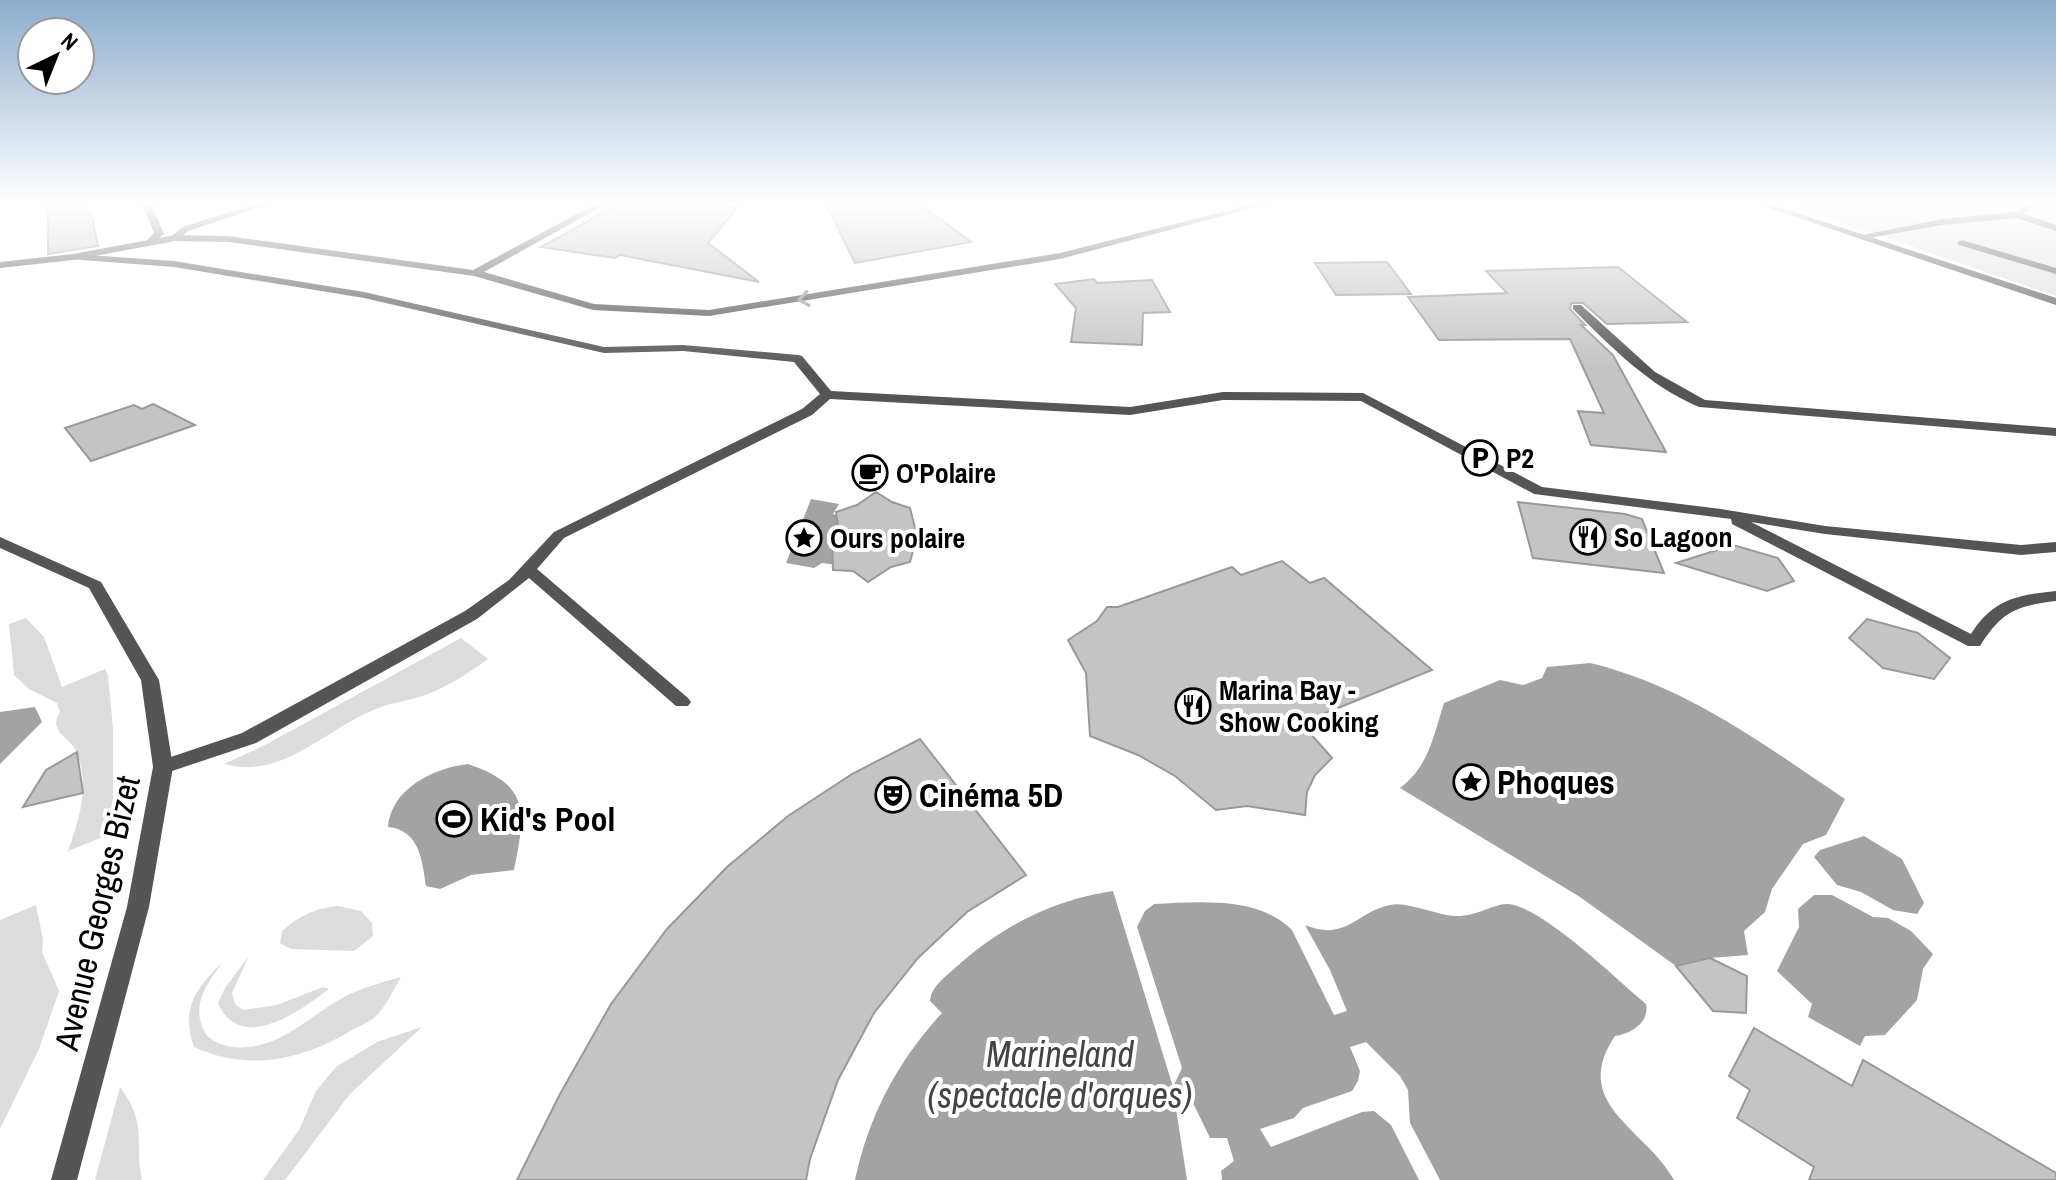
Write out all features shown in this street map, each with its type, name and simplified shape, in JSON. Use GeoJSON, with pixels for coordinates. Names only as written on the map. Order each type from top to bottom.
{"type":"FeatureCollection","features":[{"type":"Feature","properties":{"kind":"street"},"geometry":{"type":"LineString","coordinates":[[0,265],[54,259]]}},
{"type":"Feature","properties":{"kind":"street"},"geometry":{"type":"LineString","coordinates":[[103,259],[174,264],[364,295],[604,350],[683,348],[798,359],[827,395]]}},
{"type":"Feature","properties":{"kind":"street"},"geometry":{"type":"LineString","coordinates":[[374,259],[475,273],[593,307],[709,313],[1041,259]]}},
{"type":"Feature","properties":{"kind":"street"},"geometry":{"type":"LineString","coordinates":[[475,273],[501,259]]}},
{"type":"Feature","properties":{"kind":"street"},"geometry":{"type":"LineString","coordinates":[[1930,259],[2056,302]]}},
{"type":"Feature","properties":{"kind":"street"},"geometry":{"type":"LineString","coordinates":[[2021,259],[2056,271]]}},
{"type":"Feature","properties":{"kind":"street"},"geometry":{"type":"LineString","coordinates":[[1577,307],[1649,375],[1677,395],[1703,404],[2056,432]]}},
{"type":"Feature","properties":{"kind":"street"},"geometry":{"type":"LineString","coordinates":[[163,767],[249,738],[471,615],[515,583],[559,535],[807,412],[827,395],[1130,411],[1223,396],[1363,397],[1539,491],[1721,513],[1825,530],[2006,548],[2056,547]]}},
{"type":"Feature","properties":{"kind":"street"},"geometry":{"type":"LineString","coordinates":[[1721,513],[1974,642],[1989,616],[2020,601],[2056,596]]}},
{"type":"Feature","properties":{"kind":"street","name":"Avenue Georges Bizet"},"geometry":{"type":"LineString","coordinates":[[0,542],[95,585],[150,680],[163,767],[138,907],[64,1180]]}},
{"type":"Feature","properties":{"kind":"street"},"geometry":{"type":"LineString","coordinates":[[528,569],[682,702]]}},
{"type":"Feature","properties":{"kind":"shaded area"},"geometry":{"type":"Polygon","coordinates":[[[1949,259],[2056,259],[2056,296],[1949,259]]]}},
{"type":"Feature","properties":{"kind":"shaded area"},"geometry":{"type":"Polygon","coordinates":[[[26,618],[44,637],[62,687],[105,669],[108,675],[113,728],[113,833],[68,851],[82,803],[81,765],[74,747],[56,725],[60,712],[57,703],[29,689],[14,675],[9,624],[26,618]]]}},
{"type":"Feature","properties":{"kind":"shaded area"},"geometry":{"type":"Polygon","coordinates":[[[461,638],[488,659],[449,684],[428,694],[376,709],[285,759],[245,767],[224,764],[265,745],[461,638]]]}},
{"type":"Feature","properties":{"kind":"shaded area"},"geometry":{"type":"Polygon","coordinates":[[[36,905],[43,939],[42,952],[59,991],[39,1049],[0,1129],[0,920],[36,905]]]}},
{"type":"Feature","properties":{"kind":"shaded area"},"geometry":{"type":"Polygon","coordinates":[[[338,906],[361,911],[372,923],[373,936],[354,951],[291,949],[280,943],[282,931],[295,921],[315,911],[338,906]]]}},
{"type":"Feature","properties":{"kind":"shaded area"},"geometry":{"type":"Polygon","coordinates":[[[249,956],[232,993],[235,1004],[243,1010],[277,1005],[323,987],[329,989],[302,1008],[270,1024],[240,1026],[228,1018],[218,1003],[225,988],[249,956]]]}},
{"type":"Feature","properties":{"kind":"shaded area"},"geometry":{"type":"Polygon","coordinates":[[[222,963],[203,994],[199,1011],[205,1032],[213,1040],[227,1046],[261,1045],[277,1039],[348,995],[401,977],[384,1006],[366,1023],[314,1049],[255,1061],[214,1055],[194,1047],[189,1022],[193,1000],[204,982],[222,963]]]}},
{"type":"Feature","properties":{"kind":"shaded area"},"geometry":{"type":"Polygon","coordinates":[[[422,1027],[350,1094],[285,1180],[263,1180],[299,1130],[316,1091],[336,1067],[377,1042],[422,1027]]]}},
{"type":"Feature","properties":{"kind":"shaded area"},"geometry":{"type":"Polygon","coordinates":[[[120,1087],[129,1100],[137,1122],[142,1180],[95,1180],[120,1087]]]}},
{"type":"Feature","properties":{"kind":"water"},"geometry":{"type":"Polygon","coordinates":[[[811,499],[839,504],[833,514],[845,518],[838,565],[822,563],[814,568],[786,563],[811,499]]]}},
{"type":"Feature","properties":{"kind":"water"},"geometry":{"type":"Polygon","coordinates":[[[1590,663],[1659,686],[1724,719],[1845,799],[1826,835],[1803,844],[1772,889],[1765,912],[1744,931],[1748,955],[1710,958],[1676,966],[1580,897],[1400,788],[1424,760],[1444,703],[1500,680],[1523,685],[1542,678],[1547,667],[1590,663]]]}},
{"type":"Feature","properties":{"kind":"water"},"geometry":{"type":"Polygon","coordinates":[[[35,707],[42,722],[0,764],[0,712],[35,707]]]}},
{"type":"Feature","properties":{"kind":"water","name":"Kid's Pool"},"geometry":{"type":"Polygon","coordinates":[[[468,764],[503,781],[519,803],[521,832],[514,870],[471,875],[440,889],[426,886],[417,848],[406,834],[388,827],[391,814],[405,791],[416,783],[441,770],[468,764]]]}},
{"type":"Feature","properties":{"kind":"water"},"geometry":{"type":"Polygon","coordinates":[[[1864,836],[1902,859],[1924,903],[1917,914],[1893,910],[1861,892],[1837,885],[1814,857],[1820,850],[1864,836]]]}},
{"type":"Feature","properties":{"kind":"water","name":"Marineland (spectacle d'orques)"},"geometry":{"type":"Polygon","coordinates":[[[1113,891],[1173,1087],[1182,1068],[1137,927],[1145,911],[1154,904],[1189,902],[1245,906],[1278,919],[1292,930],[1334,1015],[1347,1011],[1330,970],[1305,925],[1331,930],[1341,928],[1378,909],[1397,904],[1455,916],[1503,904],[1523,908],[1559,930],[1646,1004],[1642,1022],[1627,1033],[1615,1036],[1603,1060],[1601,1080],[1606,1098],[1617,1114],[1662,1162],[1674,1180],[1440,1180],[1410,1123],[1408,1090],[1400,1076],[1366,1042],[1350,1047],[1360,1071],[1352,1091],[1303,1108],[1294,1118],[1260,1129],[1271,1147],[1362,1112],[1374,1111],[1391,1125],[1419,1180],[1222,1180],[1221,1171],[1234,1161],[1227,1138],[1210,1138],[1194,1105],[1173,1089],[1187,1180],[855,1180],[868,1133],[887,1090],[911,1051],[942,1013],[930,1001],[939,983],[972,953],[1009,928],[1069,901],[1113,891]]]}},
{"type":"Feature","properties":{"kind":"water"},"geometry":{"type":"Polygon","coordinates":[[[1814,895],[1832,895],[1873,917],[1888,918],[1911,931],[1933,954],[1923,969],[1917,1000],[1885,1035],[1865,1036],[1860,1046],[1808,1017],[1812,1004],[1777,971],[1799,927],[1798,909],[1814,895]]]}},
{"type":"Feature","properties":{"kind":"building"},"geometry":{"type":"Polygon","coordinates":[[[641,259],[729,259],[759,282],[641,259]]]}},
{"type":"Feature","properties":{"kind":"building"},"geometry":{"type":"Polygon","coordinates":[[[853,259],[877,259],[855,263],[853,259]]]}},
{"type":"Feature","properties":{"kind":"building"},"geometry":{"type":"Polygon","coordinates":[[[1387,262],[1411,294],[1336,295],[1315,263],[1387,262]]]}},
{"type":"Feature","properties":{"kind":"building"},"geometry":{"type":"Polygon","coordinates":[[[1618,267],[1687,322],[1607,324],[1583,303],[1571,303],[1570,309],[1585,325],[1581,325],[1613,355],[1666,452],[1591,445],[1578,411],[1604,413],[1570,339],[1439,340],[1408,297],[1507,293],[1486,271],[1618,267]]]}},
{"type":"Feature","properties":{"kind":"building"},"geometry":{"type":"Polygon","coordinates":[[[1094,279],[1097,283],[1152,280],[1170,312],[1143,313],[1142,345],[1071,342],[1076,308],[1055,284],[1094,279]]]}},
{"type":"Feature","properties":{"kind":"building"},"geometry":{"type":"Polygon","coordinates":[[[153,404],[195,425],[91,461],[65,428],[134,405],[142,409],[153,404]]]}},
{"type":"Feature","properties":{"kind":"building"},"geometry":{"type":"Polygon","coordinates":[[[876,492],[910,508],[917,536],[910,562],[891,567],[868,582],[853,571],[833,570],[832,538],[838,526],[836,512],[857,505],[876,492]]]}},
{"type":"Feature","properties":{"kind":"building","name":"So Lagoon"},"geometry":{"type":"Polygon","coordinates":[[[1518,502],[1625,514],[1642,519],[1664,573],[1533,558],[1518,502]]]}},
{"type":"Feature","properties":{"kind":"building"},"geometry":{"type":"Polygon","coordinates":[[[1733,545],[1778,558],[1794,581],[1767,591],[1676,563],[1733,545]]]}},
{"type":"Feature","properties":{"kind":"building"},"geometry":{"type":"Polygon","coordinates":[[[1282,561],[1310,583],[1324,578],[1432,670],[1301,723],[1332,758],[1315,775],[1307,792],[1305,815],[1247,806],[1216,810],[1175,776],[1138,755],[1090,736],[1086,673],[1068,640],[1097,621],[1107,607],[1118,607],[1232,567],[1241,575],[1282,561]]]}},
{"type":"Feature","properties":{"kind":"building"},"geometry":{"type":"Polygon","coordinates":[[[1867,619],[1918,633],[1950,658],[1934,679],[1883,668],[1849,638],[1867,619]]]}},
{"type":"Feature","properties":{"kind":"building"},"geometry":{"type":"Polygon","coordinates":[[[920,739],[1026,875],[967,912],[918,958],[874,1013],[838,1080],[810,1159],[806,1180],[517,1180],[560,1094],[611,1004],[667,929],[727,867],[788,816],[852,774],[920,739]]]}},
{"type":"Feature","properties":{"kind":"building"},"geometry":{"type":"Polygon","coordinates":[[[77,752],[83,793],[23,807],[46,770],[77,752]]]}},
{"type":"Feature","properties":{"kind":"building"},"geometry":{"type":"Polygon","coordinates":[[[1710,958],[1747,976],[1746,1013],[1713,1011],[1676,966],[1710,958]]]}},
{"type":"Feature","properties":{"kind":"building"},"geometry":{"type":"Polygon","coordinates":[[[1754,1028],[1852,1086],[1863,1060],[2056,1173],[2056,1180],[1809,1180],[1814,1167],[1737,1118],[1750,1090],[1729,1076],[1754,1028]]]}},
{"type":"Feature","properties":{"kind":"place","name":"P2"},"geometry":{"type":"Point","coordinates":[1480,458]}},
{"type":"Feature","properties":{"kind":"place","name":"O'Polaire"},"geometry":{"type":"Point","coordinates":[870,473]}},
{"type":"Feature","properties":{"kind":"place","name":"So Lagoon"},"geometry":{"type":"Point","coordinates":[1588,537]}},
{"type":"Feature","properties":{"kind":"place","name":"Ours polaire"},"geometry":{"type":"Point","coordinates":[804,538]}},
{"type":"Feature","properties":{"kind":"place","name":"Marina Bay - Show Cooking"},"geometry":{"type":"Point","coordinates":[1193,706]}},
{"type":"Feature","properties":{"kind":"place","name":"Phoques"},"geometry":{"type":"Point","coordinates":[1471,782]}},
{"type":"Feature","properties":{"kind":"place","name":"Cinéma 5D"},"geometry":{"type":"Point","coordinates":[893,795]}},
{"type":"Feature","properties":{"kind":"place","name":"Kid's Pool"},"geometry":{"type":"Point","coordinates":[454,819]}}]}
